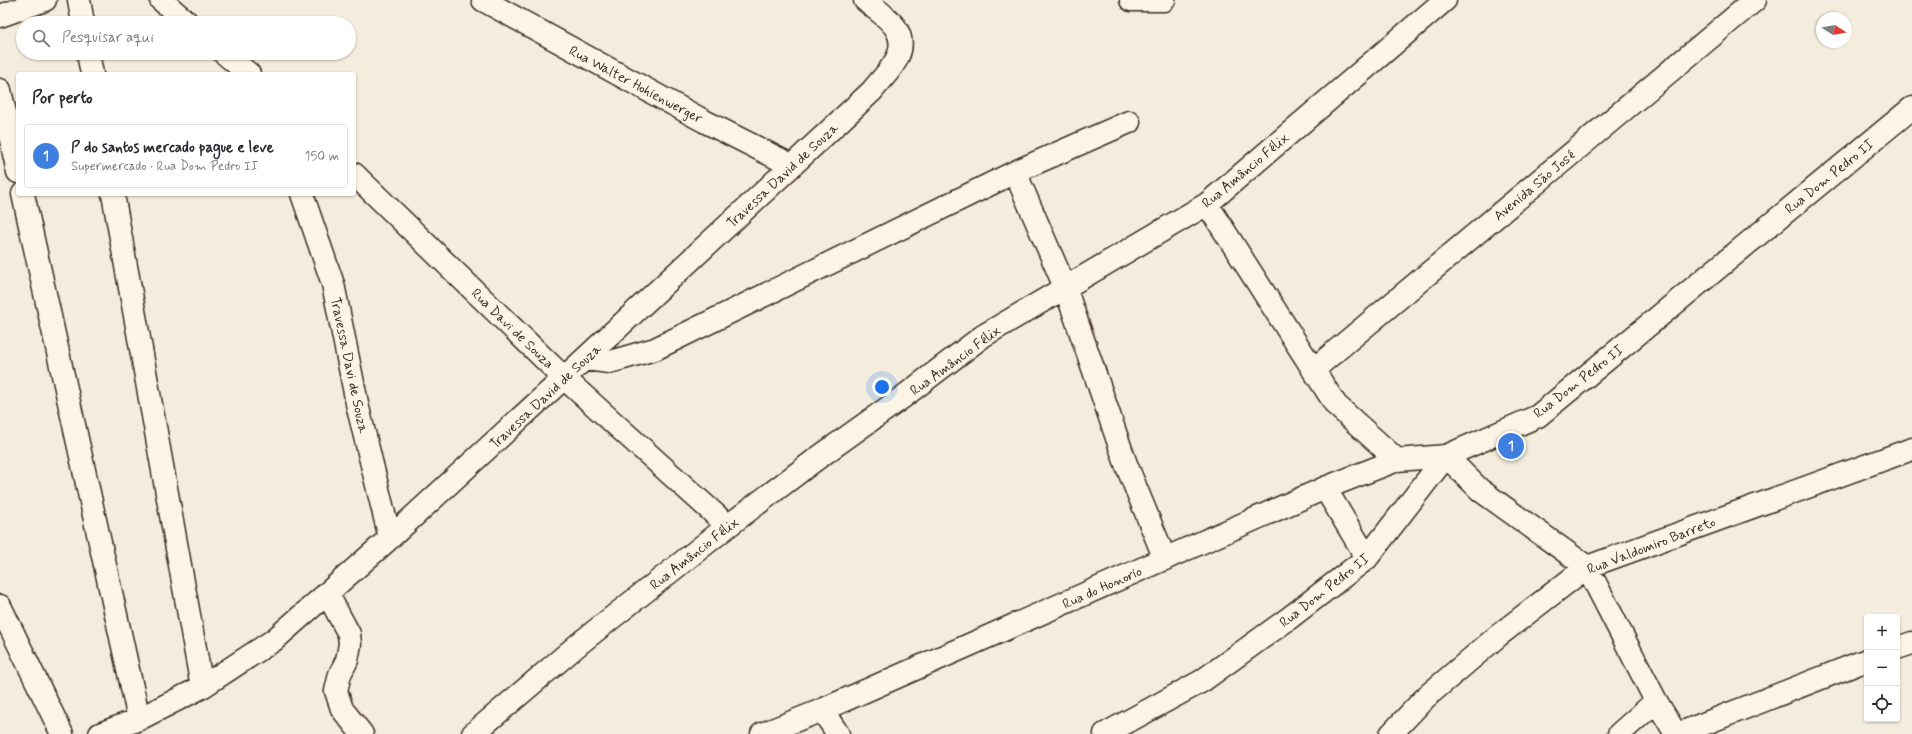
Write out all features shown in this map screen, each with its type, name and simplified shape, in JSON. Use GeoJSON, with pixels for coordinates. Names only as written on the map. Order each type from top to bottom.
{"type":"FeatureCollection","features":[{"type":"Feature","properties":{"kind":"street"},"geometry":{"type":"LineString","coordinates":[[0,16],[45,0]]}},
{"type":"Feature","properties":{"kind":"street"},"geometry":{"type":"LineString","coordinates":[[79,0],[82,16]]}},
{"type":"Feature","properties":{"kind":"street"},"geometry":{"type":"LineString","coordinates":[[161,0],[180,16]]}},
{"type":"Feature","properties":{"kind":"street","name":"Rua Walter Hohienwerger"},"geometry":{"type":"LineString","coordinates":[[483,0],[697,117],[791,165]]}},
{"type":"Feature","properties":{"kind":"street","name":"Travessa David de Souza"},"geometry":{"type":"LineString","coordinates":[[100,734],[139,718],[202,687],[274,640],[390,538],[585,359],[872,91],[895,63],[901,51],[901,39],[895,26],[865,0]]}},
{"type":"Feature","properties":{"kind":"street"},"geometry":{"type":"LineString","coordinates":[[1131,0],[1164,0]]}},
{"type":"Feature","properties":{"kind":"street","name":"Rua Amâncio Félix"},"geometry":{"type":"LineString","coordinates":[[473,734],[580,643],[728,526],[815,460],[904,397],[983,336],[1207,204],[1445,0]]}},
{"type":"Feature","properties":{"kind":"street","name":"Avenida São José"},"geometry":{"type":"LineString","coordinates":[[1313,370],[1755,0]]}},
{"type":"Feature","properties":{"kind":"street"},"geometry":{"type":"LineString","coordinates":[[89,60],[92,72]]}},
{"type":"Feature","properties":{"kind":"street"},"geometry":{"type":"LineString","coordinates":[[232,60],[247,72]]}},
{"type":"Feature","properties":{"kind":"street"},"geometry":{"type":"LineString","coordinates":[[0,90],[16,163]]}},
{"type":"Feature","properties":{"kind":"street","name":"Rua Dom Pedro II"},"geometry":{"type":"LineString","coordinates":[[1105,734],[1202,681],[1288,619],[1367,558],[1446,456],[1538,416],[1912,108]]}},
{"type":"Feature","properties":{"kind":"street"},"geometry":{"type":"LineString","coordinates":[[585,359],[610,362],[655,349],[1015,172],[1129,122]]}},
{"type":"Feature","properties":{"kind":"street"},"geometry":{"type":"LineString","coordinates":[[1015,172],[1065,287],[1126,464],[1165,559]]}},
{"type":"Feature","properties":{"kind":"street","name":"Rua Davi de Souza"},"geometry":{"type":"LineString","coordinates":[[356,176],[564,378],[728,526]]}},
{"type":"Feature","properties":{"kind":"street"},"geometry":{"type":"LineString","coordinates":[[23,196],[139,718]]}},
{"type":"Feature","properties":{"kind":"street"},"geometry":{"type":"LineString","coordinates":[[113,196],[202,687]]}},
{"type":"Feature","properties":{"kind":"street","name":"Travessa Davi de Souza"},"geometry":{"type":"LineString","coordinates":[[303,196],[333,284],[358,408],[390,538]]}},
{"type":"Feature","properties":{"kind":"street"},"geometry":{"type":"LineString","coordinates":[[1207,204],[1336,405],[1397,460]]}},
{"type":"Feature","properties":{"kind":"street","name":"Rua Valdomiro Barreto"},"geometry":{"type":"LineString","coordinates":[[1391,734],[1432,692],[1499,635],[1587,568],[1912,449]]}},
{"type":"Feature","properties":{"kind":"street"},"geometry":{"type":"LineString","coordinates":[[1446,456],[1480,490],[1587,568],[1656,701],[1677,734],[1864,661]]}},
{"type":"Feature","properties":{"kind":"street","name":"Rua do Honorio"},"geometry":{"type":"LineString","coordinates":[[762,734],[822,710],[1325,488],[1397,460],[1446,456]]}},
{"type":"Feature","properties":{"kind":"street"},"geometry":{"type":"LineString","coordinates":[[1325,488],[1367,558]]}},
{"type":"Feature","properties":{"kind":"street"},"geometry":{"type":"LineString","coordinates":[[327,593],[349,634],[346,660],[340,674],[336,691],[342,709],[362,734]]}},
{"type":"Feature","properties":{"kind":"street"},"geometry":{"type":"LineString","coordinates":[[0,606],[62,734]]}},
{"type":"Feature","properties":{"kind":"street"},"geometry":{"type":"LineString","coordinates":[[1900,647],[1912,643]]}},
{"type":"Feature","properties":{"kind":"street"},"geometry":{"type":"LineString","coordinates":[[1619,734],[1656,701]]}},
{"type":"Feature","properties":{"kind":"street"},"geometry":{"type":"LineString","coordinates":[[822,710],[838,734]]}},
{"type":"Feature","properties":{"kind":"place","name":"P do santos mercado pague e leve"},"geometry":{"type":"Point","coordinates":[1511,446]}}]}
